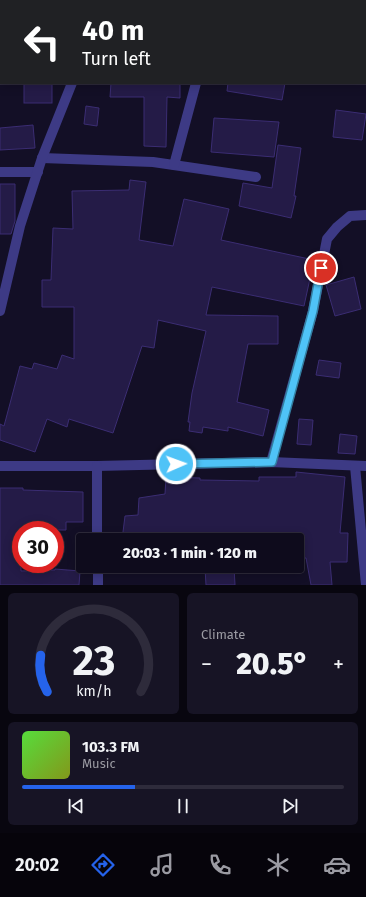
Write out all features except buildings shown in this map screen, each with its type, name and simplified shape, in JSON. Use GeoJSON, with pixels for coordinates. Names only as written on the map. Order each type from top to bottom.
{"type":"FeatureCollection","features":[{"type":"Feature","properties":{"kind":"street"},"geometry":{"type":"LineString","coordinates":[[0,311],[20,226],[42,158],[72,84]]}},
{"type":"Feature","properties":{"kind":"street"},"geometry":{"type":"LineString","coordinates":[[174,164],[196,84]]}},
{"type":"Feature","properties":{"kind":"street"},"geometry":{"type":"LineString","coordinates":[[42,158],[152,162],[256,177]]}},
{"type":"Feature","properties":{"kind":"street"},"geometry":{"type":"LineString","coordinates":[[0,172],[38,172]]}},
{"type":"Feature","properties":{"kind":"street"},"geometry":{"type":"LineString","coordinates":[[272,462],[313,311],[327,239],[337,227],[350,216],[366,215]]}},
{"type":"Feature","properties":{"kind":"street"},"geometry":{"type":"LineString","coordinates":[[0,466],[97,466],[272,462],[366,466]]}},
{"type":"Feature","properties":{"kind":"street"},"geometry":{"type":"LineString","coordinates":[[97,466],[98,533]]}},
{"type":"Feature","properties":{"kind":"street"},"geometry":{"type":"LineString","coordinates":[[354,466],[366,585]]}},
{"type":"Feature","properties":{"kind":"street"},"geometry":{"type":"LineString","coordinates":[[98,573],[98,585]]}},
{"type":"Feature","properties":{"kind":"route"},"geometry":{"type":"LineString","coordinates":[[176,464],[272,462],[313,311],[321,268]]}}]}
